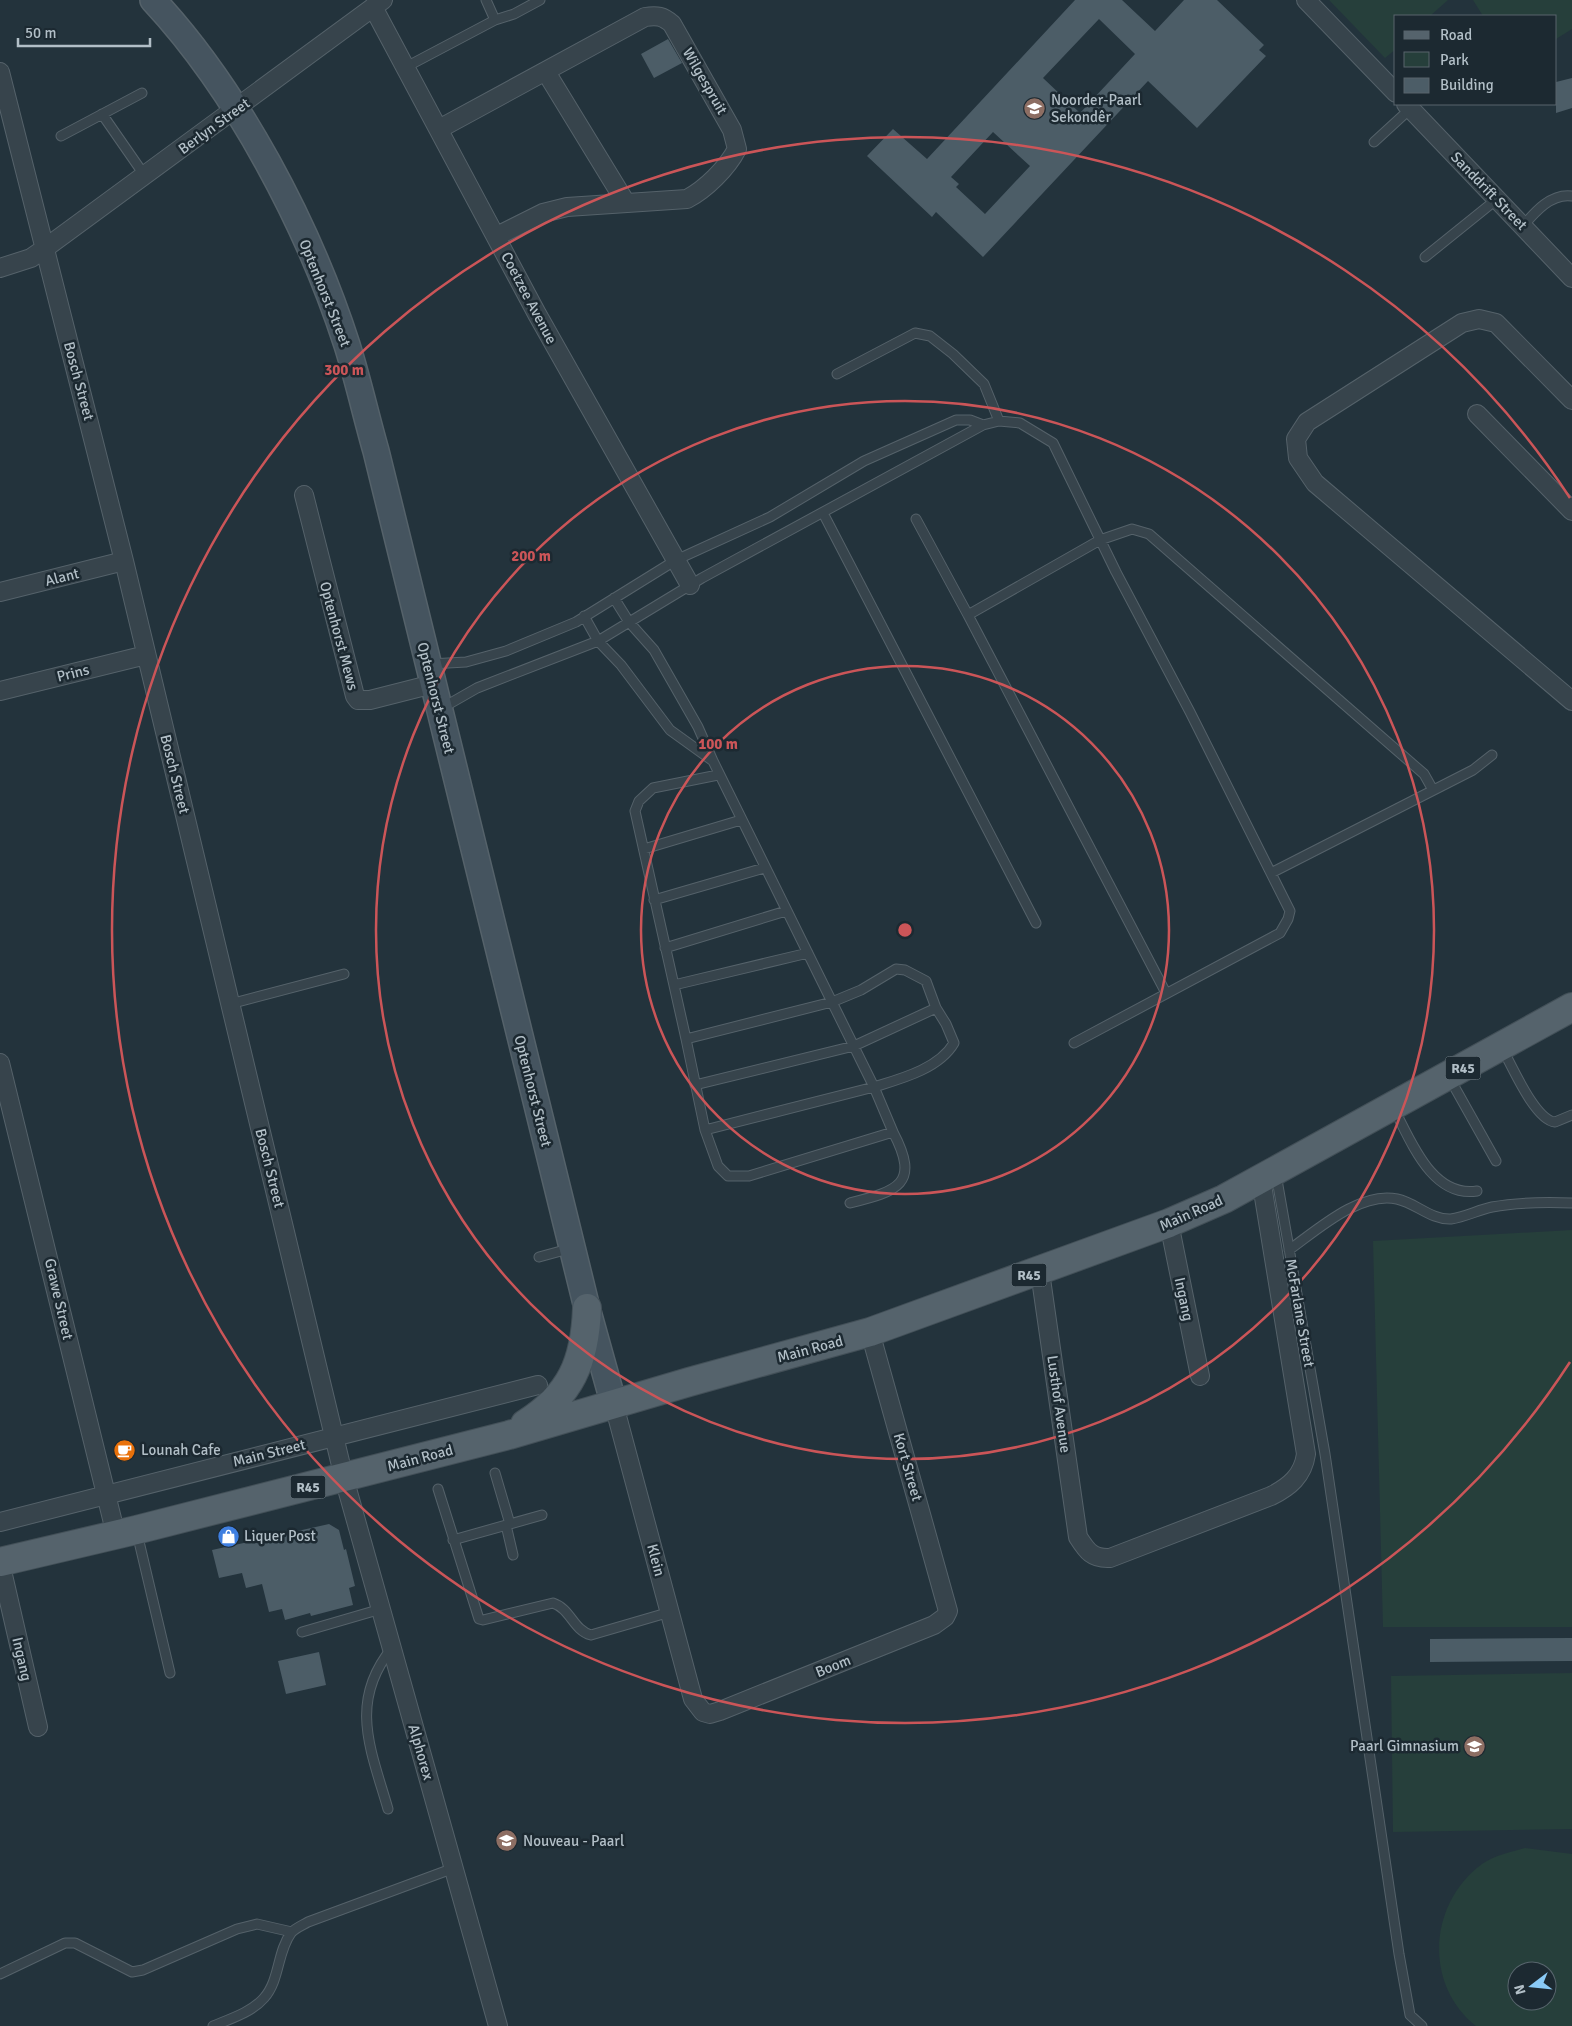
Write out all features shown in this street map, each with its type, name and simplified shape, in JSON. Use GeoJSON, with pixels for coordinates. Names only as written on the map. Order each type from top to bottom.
{"type":"FeatureCollection","features":[{"type":"Feature","properties":{"kind":"main road","name":"Optenhorst Street"},"geometry":{"type":"LineString","coordinates":[[153,0],[176,24]]}},
{"type":"Feature","properties":{"kind":"main road","name":"Optenhorst Street"},"geometry":{"type":"LineString","coordinates":[[164,0],[176,24],[236,110],[280,186],[317,267],[346,344],[376,451],[572,1248],[614,1405]]}},
{"type":"Feature","properties":{"kind":"main road","name":"Main Road"},"geometry":{"type":"LineString","coordinates":[[0,1562],[126,1533],[509,1435],[689,1382],[870,1332],[1040,1272],[1169,1223],[1268,1176],[1572,1007]]}},
{"type":"Feature","properties":{"kind":"main road"},"geometry":{"type":"LineString","coordinates":[[509,1435],[544,1412],[568,1386],[577,1366],[583,1345],[587,1308]]}},
{"type":"Feature","properties":{"kind":"street"},"geometry":{"type":"LineString","coordinates":[[1306,0],[1394,91]]}},
{"type":"Feature","properties":{"kind":"street","name":"Coetzee Avenue"},"geometry":{"type":"LineString","coordinates":[[378,4],[406,67],[497,236],[536,314],[690,585]]}},
{"type":"Feature","properties":{"kind":"street","name":"Berlyn Street"},"geometry":{"type":"LineString","coordinates":[[0,268],[30,258],[44,249],[378,4]]}},
{"type":"Feature","properties":{"kind":"street","name":"Wilgespruit"},"geometry":{"type":"LineString","coordinates":[[439,129],[645,17],[659,16],[672,24],[732,130],[737,149],[732,158],[704,188],[687,199],[567,207],[553,210],[497,236]]}},
{"type":"Feature","properties":{"kind":"street","name":"Bosch Street"},"geometry":{"type":"LineString","coordinates":[[0,72],[124,561],[344,1478]]}},
{"type":"Feature","properties":{"kind":"street"},"geometry":{"type":"LineString","coordinates":[[546,72],[626,203]]}},
{"type":"Feature","properties":{"kind":"street","name":"Sanddrift Street"},"geometry":{"type":"LineString","coordinates":[[1408,106],[1572,278]]}},
{"type":"Feature","properties":{"kind":"street"},"geometry":{"type":"LineString","coordinates":[[1572,400],[1496,323],[1479,319],[1462,323],[1307,422],[1296,439],[1298,458],[1315,482],[1572,701]]}},
{"type":"Feature","properties":{"kind":"street"},"geometry":{"type":"LineString","coordinates":[[1477,414],[1572,511]]}},
{"type":"Feature","properties":{"kind":"street","name":"Optenhorst Mews"},"geometry":{"type":"LineString","coordinates":[[304,495],[355,696],[358,700],[370,700],[430,674]]}},
{"type":"Feature","properties":{"kind":"street","name":"Alant"},"geometry":{"type":"LineString","coordinates":[[0,592],[124,561]]}},
{"type":"Feature","properties":{"kind":"street","name":"Prins"},"geometry":{"type":"LineString","coordinates":[[0,692],[146,655]]}},
{"type":"Feature","properties":{"kind":"street","name":"Grawe Street"},"geometry":{"type":"LineString","coordinates":[[0,1063],[106,1495],[126,1533]]}},
{"type":"Feature","properties":{"kind":"street","name":"Lusthof Avenue"},"geometry":{"type":"LineString","coordinates":[[1040,1272],[1078,1537],[1092,1556],[1110,1558],[1271,1496],[1285,1489],[1300,1474],[1305,1463],[1304,1442],[1268,1176]]}},
{"type":"Feature","properties":{"kind":"street","name":"Ingang"},"geometry":{"type":"LineString","coordinates":[[1169,1223],[1200,1376]]}},
{"type":"Feature","properties":{"kind":"street","name":"Kort Street"},"geometry":{"type":"LineString","coordinates":[[870,1332],[947,1602]]}},
{"type":"Feature","properties":{"kind":"street","name":"Main Street"},"geometry":{"type":"LineString","coordinates":[[0,1522],[538,1385]]}},
{"type":"Feature","properties":{"kind":"street","name":"Klein"},"geometry":{"type":"LineString","coordinates":[[614,1405],[693,1699],[703,1712]]}},
{"type":"Feature","properties":{"kind":"street","name":"Alphorex"},"geometry":{"type":"LineString","coordinates":[[344,1478],[498,2026]]}},
{"type":"Feature","properties":{"kind":"street","name":"Ingang"},"geometry":{"type":"LineString","coordinates":[[0,1562],[38,1727]]}},
{"type":"Feature","properties":{"kind":"street","name":"Boom"},"geometry":{"type":"LineString","coordinates":[[703,1712],[710,1714],[720,1711],[934,1625],[946,1617],[947,1602]]}},
{"type":"Feature","properties":{"kind":"lane"},"geometry":{"type":"LineString","coordinates":[[486,0],[495,20]]}},
{"type":"Feature","properties":{"kind":"lane"},"geometry":{"type":"LineString","coordinates":[[406,67],[495,20],[514,14],[540,0]]}},
{"type":"Feature","properties":{"kind":"lane"},"geometry":{"type":"LineString","coordinates":[[61,136],[142,93]]}},
{"type":"Feature","properties":{"kind":"lane"},"geometry":{"type":"LineString","coordinates":[[1374,142],[1408,106]]}},
{"type":"Feature","properties":{"kind":"lane"},"geometry":{"type":"LineString","coordinates":[[102,114],[145,176]]}},
{"type":"Feature","properties":{"kind":"lane"},"geometry":{"type":"LineString","coordinates":[[1523,226],[1538,208],[1555,198],[1566,195],[1572,196]]}},
{"type":"Feature","properties":{"kind":"lane"},"geometry":{"type":"LineString","coordinates":[[1425,257],[1497,198]]}},
{"type":"Feature","properties":{"kind":"lane"},"geometry":{"type":"LineString","coordinates":[[837,374],[915,333],[930,336],[953,354],[984,384],[999,421]]}},
{"type":"Feature","properties":{"kind":"lane"},"geometry":{"type":"LineString","coordinates":[[430,674],[506,651],[584,616],[676,560],[770,517],[864,461],[905,442],[956,420],[970,420],[983,425]]}},
{"type":"Feature","properties":{"kind":"lane"},"geometry":{"type":"LineString","coordinates":[[439,710],[477,688],[598,640],[690,585],[983,425],[999,421],[1020,423],[1053,443],[1100,540],[1290,911],[1280,933],[1074,1043]]}},
{"type":"Feature","properties":{"kind":"lane"},"geometry":{"type":"LineString","coordinates":[[823,513],[1036,923]]}},
{"type":"Feature","properties":{"kind":"lane"},"geometry":{"type":"LineString","coordinates":[[916,519],[1166,993]]}},
{"type":"Feature","properties":{"kind":"lane"},"geometry":{"type":"LineString","coordinates":[[968,615],[1100,540],[1132,529],[1149,534],[1424,774],[1433,790]]}},
{"type":"Feature","properties":{"kind":"lane"},"geometry":{"type":"LineString","coordinates":[[614,598],[629,622],[654,650],[698,727],[718,774],[854,1046],[902,1150],[905,1170],[902,1181],[892,1190],[850,1202]]}},
{"type":"Feature","properties":{"kind":"lane"},"geometry":{"type":"LineString","coordinates":[[584,616],[598,640],[621,665],[670,730],[713,760]]}},
{"type":"Feature","properties":{"kind":"lane"},"geometry":{"type":"LineString","coordinates":[[1271,873],[1473,770],[1492,755]]}},
{"type":"Feature","properties":{"kind":"lane"},"geometry":{"type":"LineString","coordinates":[[718,774],[653,788],[639,801],[635,812],[705,1130],[718,1166],[728,1176],[749,1176],[893,1132]]}},
{"type":"Feature","properties":{"kind":"lane"},"geometry":{"type":"LineString","coordinates":[[644,849],[741,820]]}},
{"type":"Feature","properties":{"kind":"lane"},"geometry":{"type":"LineString","coordinates":[[654,900],[764,868]]}},
{"type":"Feature","properties":{"kind":"lane"},"geometry":{"type":"LineString","coordinates":[[665,948],[786,911]]}},
{"type":"Feature","properties":{"kind":"lane"},"geometry":{"type":"LineString","coordinates":[[674,985],[808,953]]}},
{"type":"Feature","properties":{"kind":"lane"},"geometry":{"type":"LineString","coordinates":[[686,1039],[832,1002],[861,990],[896,969],[906,970],[926,981],[936,1008],[954,1044],[950,1051],[937,1061],[915,1072],[874,1087],[705,1130]]}},
{"type":"Feature","properties":{"kind":"lane"},"geometry":{"type":"LineString","coordinates":[[230,1004],[344,974]]}},
{"type":"Feature","properties":{"kind":"lane"},"geometry":{"type":"LineString","coordinates":[[695,1085],[854,1046],[936,1008]]}},
{"type":"Feature","properties":{"kind":"lane"},"geometry":{"type":"LineString","coordinates":[[1502,1046],[1536,1109],[1544,1118],[1554,1122],[1572,1115]]}},
{"type":"Feature","properties":{"kind":"lane"},"geometry":{"type":"LineString","coordinates":[[1448,1076],[1496,1161]]}},
{"type":"Feature","properties":{"kind":"lane"},"geometry":{"type":"LineString","coordinates":[[1393,1106],[1418,1152],[1440,1181],[1461,1191],[1477,1191]]}},
{"type":"Feature","properties":{"kind":"lane","name":"McFarlane Street"},"geometry":{"type":"LineString","coordinates":[[1268,1176],[1289,1250],[1325,1454],[1399,1954],[1412,2026]]}},
{"type":"Feature","properties":{"kind":"lane"},"geometry":{"type":"LineString","coordinates":[[1289,1250],[1342,1211],[1371,1201],[1397,1199],[1440,1218],[1451,1219],[1491,1207],[1541,1202],[1572,1203]]}},
{"type":"Feature","properties":{"kind":"lane"},"geometry":{"type":"LineString","coordinates":[[539,1257],[572,1248]]}},
{"type":"Feature","properties":{"kind":"lane"},"geometry":{"type":"LineString","coordinates":[[495,1473],[508,1525],[513,1555]]}},
{"type":"Feature","properties":{"kind":"lane"},"geometry":{"type":"LineString","coordinates":[[438,1489],[479,1619],[483,1620],[553,1603],[562,1606],[583,1633],[591,1635],[670,1612]]}},
{"type":"Feature","properties":{"kind":"lane"},"geometry":{"type":"LineString","coordinates":[[453,1540],[542,1515]]}},
{"type":"Feature","properties":{"kind":"lane"},"geometry":{"type":"LineString","coordinates":[[126,1533],[170,1673]]}},
{"type":"Feature","properties":{"kind":"lane"},"geometry":{"type":"LineString","coordinates":[[302,1632],[381,1609]]}},
{"type":"Feature","properties":{"kind":"lane"},"geometry":{"type":"LineString","coordinates":[[388,1809],[365,1720],[367,1696],[381,1662],[392,1648]]}},
{"type":"Feature","properties":{"kind":"lane"},"geometry":{"type":"LineString","coordinates":[[213,2026],[246,2012],[264,1998],[274,1980],[278,1961],[292,1932],[308,1922],[454,1868]]}},
{"type":"Feature","properties":{"kind":"lane"},"geometry":{"type":"LineString","coordinates":[[0,1974],[65,1943],[75,1943],[132,1972],[143,1970],[237,1929],[257,1924],[292,1932]]}},
{"type":"Feature","properties":{"kind":"lane"},"geometry":{"type":"LineString","coordinates":[[1410,2015],[1422,2026]]}},
{"type":"Feature","properties":{"kind":"green space"},"geometry":{"type":"Polygon","coordinates":[[[1329,0],[1448,0],[1431,15],[1394,15],[1394,51],[1385,58],[1329,0]]]}},
{"type":"Feature","properties":{"kind":"green space"},"geometry":{"type":"Polygon","coordinates":[[[1473,0],[1572,0],[1572,29],[1557,38],[1557,15],[1482,15],[1473,0]]]}},
{"type":"Feature","properties":{"kind":"green space"},"geometry":{"type":"Polygon","coordinates":[[[1572,1230],[1572,1627],[1383,1627],[1373,1241],[1572,1230]]]}},
{"type":"Feature","properties":{"kind":"green space"},"geometry":{"type":"Polygon","coordinates":[[[1572,1673],[1572,1829],[1393,1832],[1391,1676],[1572,1673]]]}},
{"type":"Feature","properties":{"kind":"green space"},"geometry":{"type":"Polygon","coordinates":[[[1525,1848],[1572,1854],[1572,2026],[1476,2026],[1459,2009],[1447,1988],[1441,1967],[1439,1944],[1443,1921],[1451,1900],[1464,1880],[1482,1864],[1498,1856],[1525,1848]]]}},
{"type":"Feature","properties":{"kind":"building"},"geometry":{"type":"Polygon","coordinates":[[[1075,0],[1122,0],[1155,31],[1184,0],[1217,0],[1264,45],[1259,50],[1266,56],[1197,128],[1148,81],[983,257],[936,212],[932,217],[867,156],[893,129],[927,159],[1075,0]],[[1099,19],[1043,78],[1080,113],[1135,54],[1099,19]],[[993,132],[951,177],[959,184],[956,187],[985,214],[1030,166],[993,132]]]}},
{"type":"Feature","properties":{"kind":"building"},"geometry":{"type":"Polygon","coordinates":[[[668,39],[682,63],[654,78],[641,54],[668,39]]]}},
{"type":"Feature","properties":{"kind":"building"},"geometry":{"type":"Polygon","coordinates":[[[1572,78],[1572,108],[1556,113],[1557,105],[1557,82],[1572,78]]]}},
{"type":"Feature","properties":{"kind":"building"},"geometry":{"type":"Polygon","coordinates":[[[329,1524],[339,1530],[344,1550],[346,1549],[355,1586],[349,1588],[353,1605],[311,1616],[310,1613],[285,1620],[282,1609],[269,1612],[262,1584],[246,1588],[242,1573],[219,1578],[212,1550],[329,1524]]]}},
{"type":"Feature","properties":{"kind":"building"},"geometry":{"type":"Polygon","coordinates":[[[1572,1638],[1572,1661],[1430,1662],[1430,1639],[1572,1638]]]}},
{"type":"Feature","properties":{"kind":"building"},"geometry":{"type":"Polygon","coordinates":[[[319,1652],[326,1685],[286,1694],[278,1661],[319,1652]]]}},
{"type":"Feature","properties":{"kind":"place","name":"Noorder-Paarl Sekondêr"},"geometry":{"type":"Point","coordinates":[1035,109]}},
{"type":"Feature","properties":{"kind":"place","name":"Lounah Cafe"},"geometry":{"type":"Point","coordinates":[125,1450]}},
{"type":"Feature","properties":{"kind":"place","name":"Liquer Post"},"geometry":{"type":"Point","coordinates":[228,1536]}},
{"type":"Feature","properties":{"kind":"place","name":"Paarl Gimnasium"},"geometry":{"type":"Point","coordinates":[1475,1746]}},
{"type":"Feature","properties":{"kind":"place","name":"Nouveau - Paarl"},"geometry":{"type":"Point","coordinates":[507,1841]}}]}
